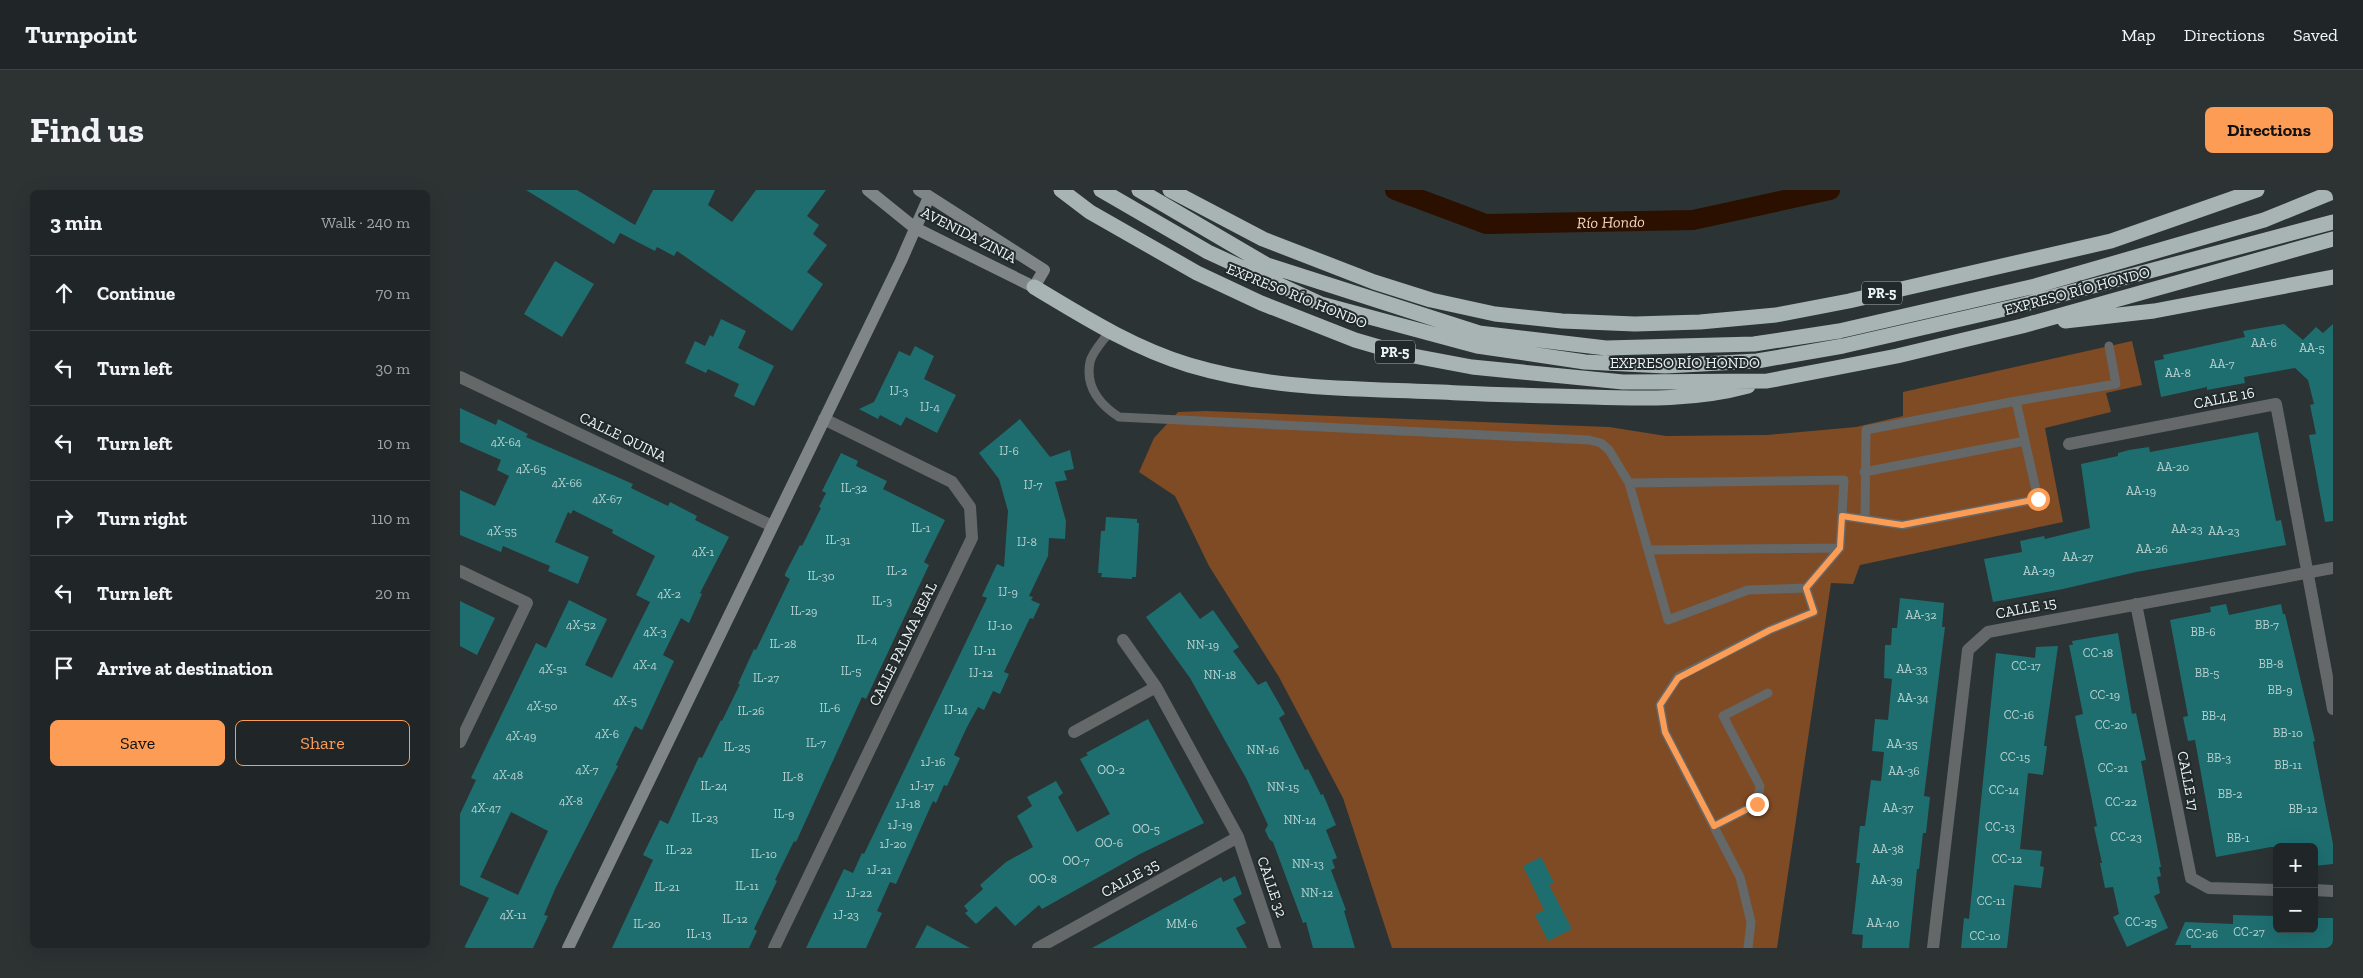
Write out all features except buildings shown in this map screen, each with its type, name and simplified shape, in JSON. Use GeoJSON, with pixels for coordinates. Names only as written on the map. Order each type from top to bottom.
{"type":"FeatureCollection","features":[{"type":"Feature","properties":{"kind":"highway","name":"EXPRESO RÍO HONDO"},"geometry":{"type":"LineString","coordinates":[[1061,190],[1098,216],[1197,273],[1312,324],[1355,340],[1403,354],[1472,367],[1623,382],[1767,381],[1897,356],[2022,326],[2333,238]]}},
{"type":"Feature","properties":{"kind":"highway"},"geometry":{"type":"LineString","coordinates":[[1101,190],[1208,252],[1322,304],[1477,346],[1585,362],[1665,366],[1757,361],[1843,346],[2022,305],[2333,222]]}},
{"type":"Feature","properties":{"kind":"highway"},"geometry":{"type":"LineString","coordinates":[[1139,190],[1267,265],[1480,333],[1606,348],[1754,344],[1839,331],[2035,286],[2264,220],[2333,192]]}},
{"type":"Feature","properties":{"kind":"highway","name":"PR-5"},"geometry":{"type":"LineString","coordinates":[[1170,190],[1263,239],[1374,282],[1431,300],[1495,314],[1562,321],[1635,324],[1700,322],[1776,314],[1850,301],[2111,241],[2257,190]]}},
{"type":"Feature","properties":{"kind":"highway"},"geometry":{"type":"LineString","coordinates":[[2022,326],[2154,311],[2333,277]]}},
{"type":"Feature","properties":{"kind":"highway"},"geometry":{"type":"LineString","coordinates":[[1034,287],[1110,332],[1157,355],[1246,380],[1322,389],[1648,398],[1719,394],[1767,381]]}},
{"type":"Feature","properties":{"kind":"street","name":"AVENIDA ZINIA"},"geometry":{"type":"LineString","coordinates":[[868,190],[915,228],[1034,287],[1044,270],[924,194]]}},
{"type":"Feature","properties":{"kind":"street"},"geometry":{"type":"LineString","coordinates":[[568,948],[915,228],[924,194]]}},
{"type":"Feature","properties":{"kind":"street","name":"CALLE QUINA"},"geometry":{"type":"LineString","coordinates":[[460,377],[772,526]]}},
{"type":"Feature","properties":{"kind":"street","name":"CALLE 16"},"geometry":{"type":"LineString","coordinates":[[2069,444],[2276,404],[2308,573]]}},
{"type":"Feature","properties":{"kind":"street","name":"CALLE PALMA REAL"},"geometry":{"type":"LineString","coordinates":[[774,948],[972,538],[970,508],[952,482],[824,418]]}},
{"type":"Feature","properties":{"kind":"street","name":"CALLE 15"},"geometry":{"type":"LineString","coordinates":[[1933,948],[1968,650],[1988,632],[2333,568]]}},
{"type":"Feature","properties":{"kind":"street"},"geometry":{"type":"LineString","coordinates":[[460,571],[527,603],[460,742]]}},
{"type":"Feature","properties":{"kind":"street"},"geometry":{"type":"LineString","coordinates":[[2308,573],[2333,709]]}},
{"type":"Feature","properties":{"kind":"street","name":"CALLE 17"},"geometry":{"type":"LineString","coordinates":[[2136,604],[2191,878],[2209,888],[2273,890]]}},
{"type":"Feature","properties":{"kind":"street","name":"CALLE 32"},"geometry":{"type":"LineString","coordinates":[[1123,640],[1156,687],[1238,837],[1275,948]]}},
{"type":"Feature","properties":{"kind":"street"},"geometry":{"type":"LineString","coordinates":[[1074,732],[1156,687]]}},
{"type":"Feature","properties":{"kind":"street","name":"CALLE 35"},"geometry":{"type":"LineString","coordinates":[[1038,948],[1238,837]]}},
{"type":"Feature","properties":{"kind":"street"},"geometry":{"type":"LineString","coordinates":[[2318,890],[2333,891]]}},
{"type":"Feature","properties":{"kind":"lane"},"geometry":{"type":"LineString","coordinates":[[1110,332],[1090,360],[1090,387],[1103,406],[1119,417],[1589,440],[1601,443],[1609,450],[1629,483],[1668,620],[1748,590],[1806,588],[1840,548],[1844,480],[1629,483]]}},
{"type":"Feature","properties":{"kind":"lane"},"geometry":{"type":"LineString","coordinates":[[1865,519],[1864,472],[1866,430],[2116,384],[2109,346]]}},
{"type":"Feature","properties":{"kind":"lane"},"geometry":{"type":"LineString","coordinates":[[1842,516],[1902,525],[2038,499],[2016,401]]}},
{"type":"Feature","properties":{"kind":"lane"},"geometry":{"type":"LineString","coordinates":[[1864,472],[2025,441]]}},
{"type":"Feature","properties":{"kind":"lane"},"geometry":{"type":"LineString","coordinates":[[1648,550],[1840,548]]}},
{"type":"Feature","properties":{"kind":"lane"},"geometry":{"type":"LineString","coordinates":[[1748,948],[1751,922],[1740,877],[1665,732],[1660,705],[1678,678],[1770,630],[1814,612],[1806,588]]}},
{"type":"Feature","properties":{"kind":"lane"},"geometry":{"type":"LineString","coordinates":[[1714,826],[1757,804],[1760,786],[1723,716],[1768,693]]}},
{"type":"Feature","properties":{"kind":"shaded area"},"geometry":{"type":"Polygon","coordinates":[[[2132,341],[2142,385],[2106,393],[2111,412],[2045,428],[2063,522],[1860,565],[1853,584],[1831,583],[1777,948],[1392,948],[1343,798],[1279,677],[1209,566],[1175,496],[1139,472],[1154,438],[1178,412],[1206,411],[1609,427],[1666,436],[1767,435],[1856,427],[1903,416],[1903,392],[2132,341]]]}},
{"type":"Feature","properties":{"kind":"waterway","name":"Río Hondo"},"geometry":{"type":"LineString","coordinates":[[1395,190],[1486,224],[1693,220],[1830,190]]}},
{"type":"Feature","properties":{"kind":"route"},"geometry":{"type":"LineString","coordinates":[[1757,804],[1714,826],[1665,732],[1660,705],[1678,678],[1770,630],[1814,612],[1806,588],[1840,548],[1842,516],[1902,525],[2038,499]]}}]}
